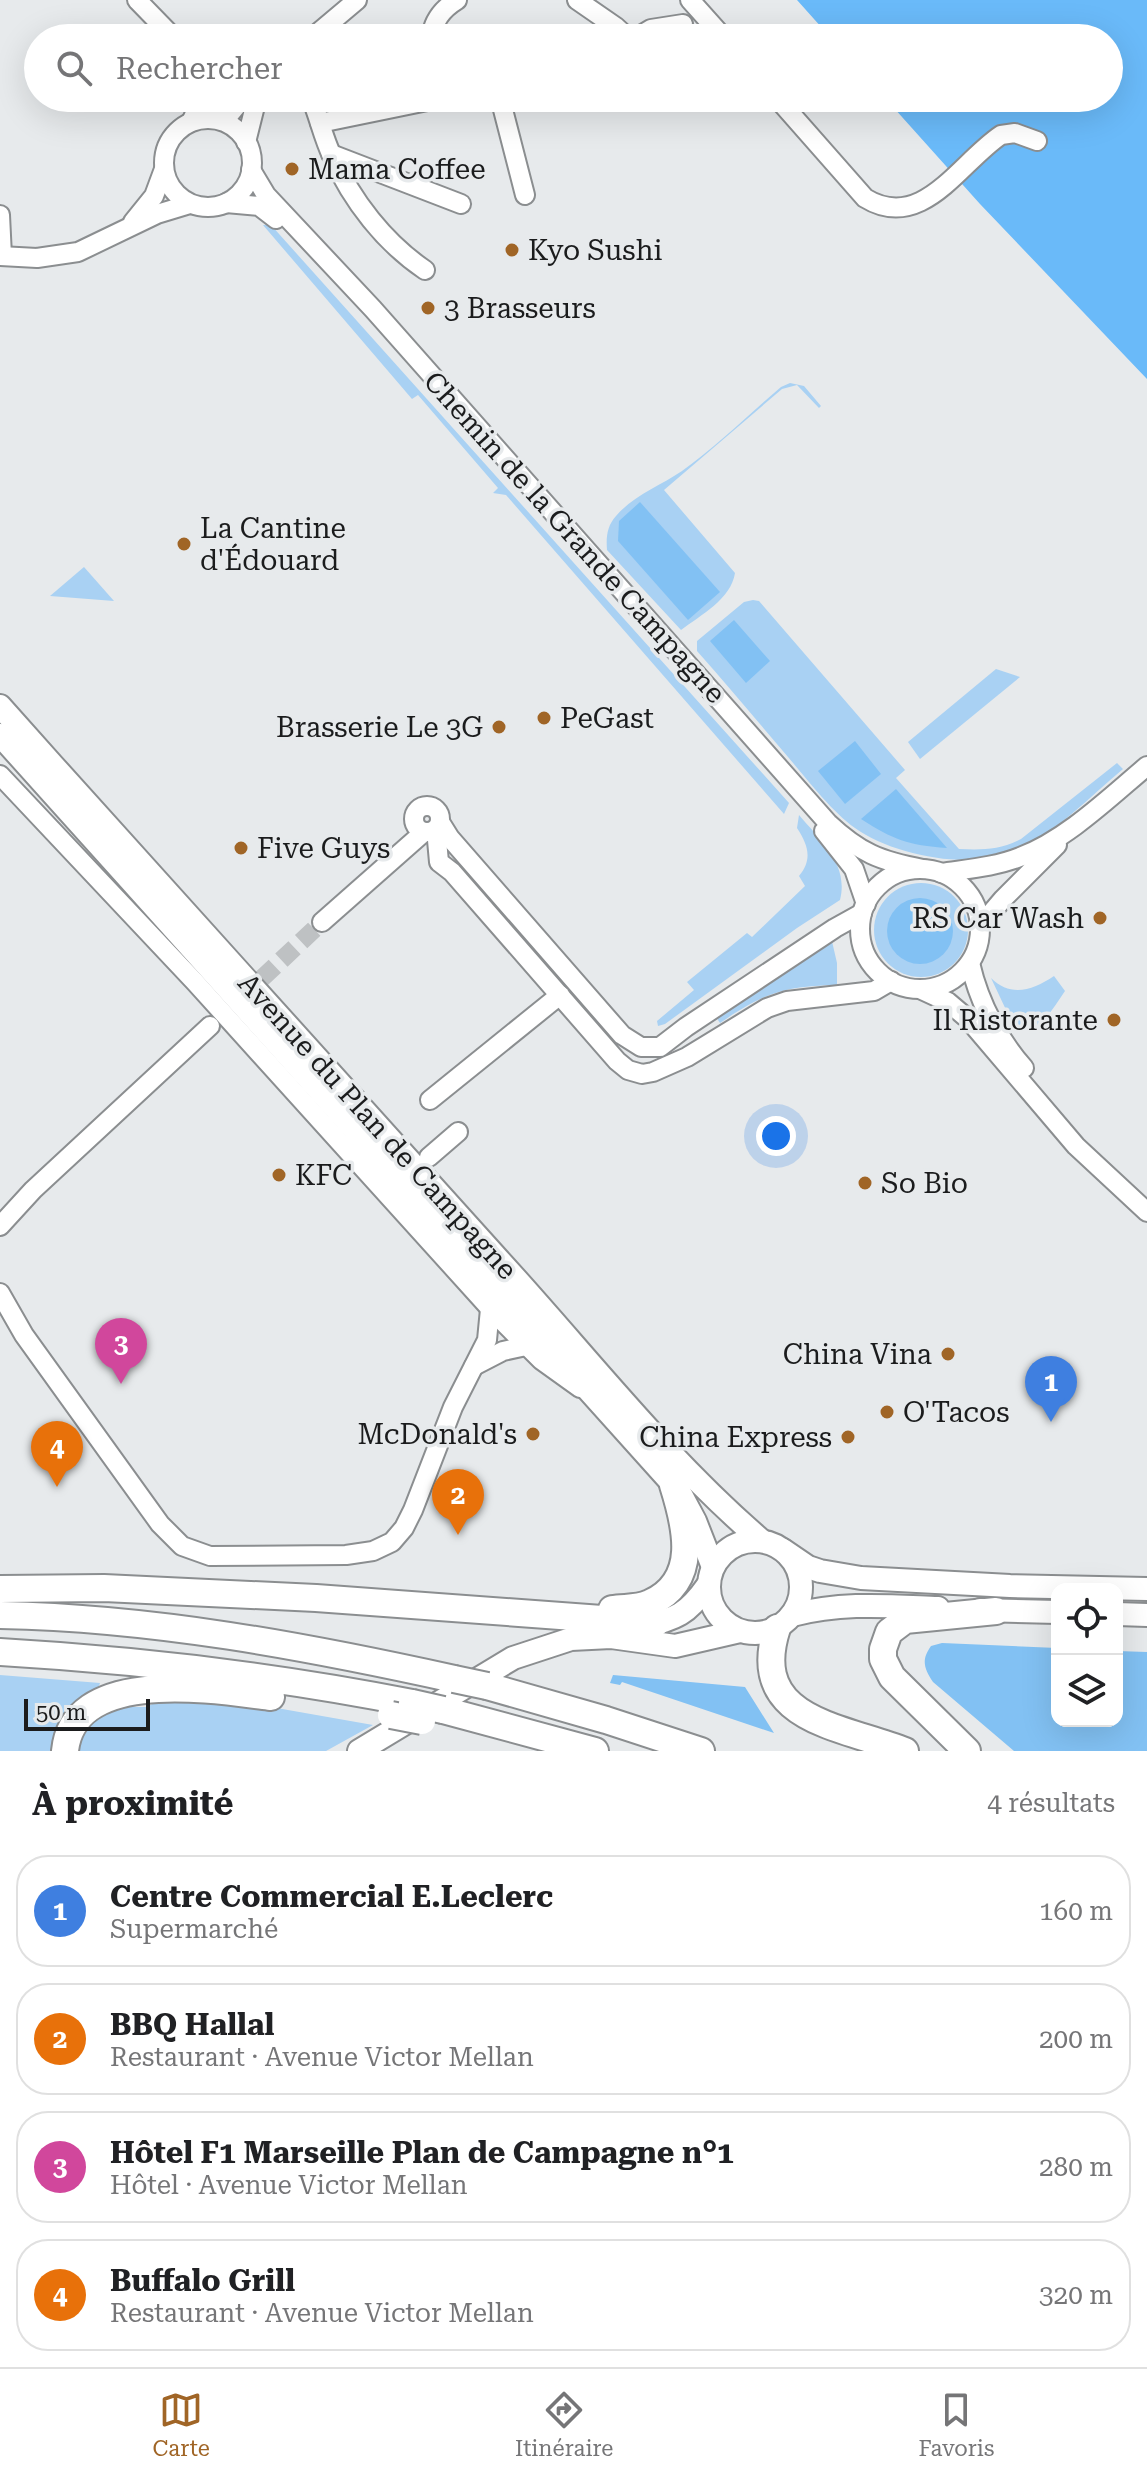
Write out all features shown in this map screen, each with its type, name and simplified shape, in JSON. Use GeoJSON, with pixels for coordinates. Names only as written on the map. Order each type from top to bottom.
{"type":"FeatureCollection","features":[{"type":"Feature","properties":{"kind":"highway"},"geometry":{"type":"LineString","coordinates":[[570,1615],[644,1605],[667,1592],[680,1573],[687,1552],[673,1485]]}},
{"type":"Feature","properties":{"kind":"highway"},"geometry":{"type":"LineString","coordinates":[[0,1589],[118,1589],[316,1598],[570,1615],[621,1623],[656,1623]]}},
{"type":"Feature","properties":{"kind":"highway"},"geometry":{"type":"LineString","coordinates":[[967,1751],[901,1688],[887,1669],[883,1649],[889,1632],[905,1620],[996,1611]]}},
{"type":"Feature","properties":{"kind":"highway"},"geometry":{"type":"LineString","coordinates":[[0,1615],[181,1628],[286,1644],[487,1686],[701,1751]]}},
{"type":"Feature","properties":{"kind":"highway"},"geometry":{"type":"LineString","coordinates":[[785,1621],[771,1647],[772,1676],[776,1688],[790,1706],[816,1721],[905,1751]]}},
{"type":"Feature","properties":{"kind":"highway"},"geometry":{"type":"LineString","coordinates":[[0,1652],[74,1656],[229,1673],[595,1751]]}},
{"type":"Feature","properties":{"kind":"highway"},"geometry":{"type":"LineString","coordinates":[[65,1751],[70,1729],[83,1714],[117,1697],[154,1688],[195,1688],[417,1712],[559,1751]]}},
{"type":"Feature","properties":{"kind":"main road","name":"Avenue du Plan de Campagne"},"geometry":{"type":"LineString","coordinates":[[0,706],[532,1295],[641,1421],[716,1502],[762,1541]]}},
{"type":"Feature","properties":{"kind":"main road","name":"Avenue du Plan de Campagne"},"geometry":{"type":"LineString","coordinates":[[0,735],[673,1485],[690,1509],[711,1576]]}},
{"type":"Feature","properties":{"kind":"main road"},"geometry":{"type":"LineString","coordinates":[[611,1637],[683,1615],[694,1605],[725,1551],[743,1542],[762,1541],[783,1550],[808,1567],[861,1578],[1147,1589]]}},
{"type":"Feature","properties":{"kind":"main road"},"geometry":{"type":"LineString","coordinates":[[783,1550],[795,1564],[801,1581],[800,1599],[785,1621]]}},
{"type":"Feature","properties":{"kind":"main road"},"geometry":{"type":"LineString","coordinates":[[711,1576],[712,1604],[723,1621],[740,1631]]}},
{"type":"Feature","properties":{"kind":"main road"},"geometry":{"type":"LineString","coordinates":[[364,1749],[520,1654],[571,1639],[611,1637],[675,1646],[740,1631],[759,1633],[823,1607],[858,1604],[1051,1612]]}},
{"type":"Feature","properties":{"kind":"main road"},"geometry":{"type":"LineString","coordinates":[[1123,1614],[1147,1615]]}},
{"type":"Feature","properties":{"kind":"street"},"geometry":{"type":"LineString","coordinates":[[137,0],[160,24]]}},
{"type":"Feature","properties":{"kind":"street"},"geometry":{"type":"LineString","coordinates":[[329,24],[357,0]]}},
{"type":"Feature","properties":{"kind":"street"},"geometry":{"type":"LineString","coordinates":[[434,24],[439,15],[457,0]]}},
{"type":"Feature","properties":{"kind":"street"},"geometry":{"type":"LineString","coordinates":[[577,0],[612,24]]}},
{"type":"Feature","properties":{"kind":"street"},"geometry":{"type":"LineString","coordinates":[[690,0],[711,24]]}},
{"type":"Feature","properties":{"kind":"street"},"geometry":{"type":"LineString","coordinates":[[191,122],[196,112]]}},
{"type":"Feature","properties":{"kind":"street"},"geometry":{"type":"LineString","coordinates":[[223,112],[224,121]]}},
{"type":"Feature","properties":{"kind":"street"},"geometry":{"type":"LineString","coordinates":[[224,121],[231,112]]}},
{"type":"Feature","properties":{"kind":"street"},"geometry":{"type":"LineString","coordinates":[[246,142],[254,112]]}},
{"type":"Feature","properties":{"kind":"street"},"geometry":{"type":"LineString","coordinates":[[316,112],[344,181],[374,223],[400,251],[425,270]]}},
{"type":"Feature","properties":{"kind":"street"},"geometry":{"type":"LineString","coordinates":[[320,123],[372,112]]}},
{"type":"Feature","properties":{"kind":"street"},"geometry":{"type":"LineString","coordinates":[[504,112],[525,195]]}},
{"type":"Feature","properties":{"kind":"street"},"geometry":{"type":"LineString","coordinates":[[789,112],[865,198],[884,207],[906,208],[920,204],[1001,135],[1015,133],[1037,141]]}},
{"type":"Feature","properties":{"kind":"street"},"geometry":{"type":"LineString","coordinates":[[122,231],[154,196],[164,169],[167,146],[181,127],[210,119],[224,121],[239,133],[251,155],[247,183],[238,195],[226,203],[202,207],[190,204],[172,190],[164,169]]}},
{"type":"Feature","properties":{"kind":"street"},"geometry":{"type":"LineString","coordinates":[[331,154],[461,204]]}},
{"type":"Feature","properties":{"kind":"street","name":"Chemin de la Grande Campagne"},"geometry":{"type":"LineString","coordinates":[[251,170],[266,195],[373,309],[828,823],[853,846],[868,854],[932,871]]}},
{"type":"Feature","properties":{"kind":"street","name":"Chemin de la Grande Campagne"},"geometry":{"type":"LineString","coordinates":[[226,203],[263,208],[326,272],[823,829],[854,869],[864,908]]}},
{"type":"Feature","properties":{"kind":"street"},"geometry":{"type":"LineString","coordinates":[[0,215],[1,256],[54,257],[78,252],[157,214],[190,204]]}},
{"type":"Feature","properties":{"kind":"street"},"geometry":{"type":"LineString","coordinates":[[428,827],[450,838],[622,1035],[641,1047],[660,1047],[864,908],[876,889],[889,878],[906,871],[982,867],[1017,859],[1041,848],[1147,766]]}},
{"type":"Feature","properties":{"kind":"street"},"geometry":{"type":"LineString","coordinates":[[0,775],[195,982],[490,1309],[552,1369],[602,1403]]}},
{"type":"Feature","properties":{"kind":"street"},"geometry":{"type":"LineString","coordinates":[[980,926],[1003,899],[1094,810]]}},
{"type":"Feature","properties":{"kind":"street"},"geometry":{"type":"LineString","coordinates":[[322,922],[428,827]]}},
{"type":"Feature","properties":{"kind":"street"},"geometry":{"type":"LineString","coordinates":[[428,827],[439,862]]}},
{"type":"Feature","properties":{"kind":"street"},"geometry":{"type":"LineString","coordinates":[[408,845],[452,872],[617,1061],[628,1070],[642,1074],[669,1067],[767,1008],[787,1001],[874,991],[891,981]]}},
{"type":"Feature","properties":{"kind":"street"},"geometry":{"type":"LineString","coordinates":[[919,989],[939,986],[956,977],[970,963],[978,945],[980,926],[977,909],[968,893],[956,881],[932,871]]}},
{"type":"Feature","properties":{"kind":"street"},"geometry":{"type":"LineString","coordinates":[[864,908],[862,944],[878,972],[891,981],[948,1002],[968,1019],[1076,1146],[1147,1212]]}},
{"type":"Feature","properties":{"kind":"street"},"geometry":{"type":"LineString","coordinates":[[970,963],[976,989],[1016,1059],[1081,1135],[1147,1197]]}},
{"type":"Feature","properties":{"kind":"street"},"geometry":{"type":"LineString","coordinates":[[430,1100],[560,995]]}},
{"type":"Feature","properties":{"kind":"street"},"geometry":{"type":"LineString","coordinates":[[0,1226],[33,1190],[210,1026]]}},
{"type":"Feature","properties":{"kind":"street"},"geometry":{"type":"LineString","coordinates":[[429,1157],[458,1132]]}},
{"type":"Feature","properties":{"kind":"street"},"geometry":{"type":"LineString","coordinates":[[0,1209],[33,1190]]}},
{"type":"Feature","properties":{"kind":"street"},"geometry":{"type":"LineString","coordinates":[[0,1293],[16,1321]]}},
{"type":"Feature","properties":{"kind":"street"},"geometry":{"type":"LineString","coordinates":[[0,1302],[160,1524],[182,1546],[210,1556],[346,1555],[373,1551],[392,1542],[413,1510],[472,1368],[487,1340],[490,1309]]}},
{"type":"Feature","properties":{"kind":"street"},"geometry":{"type":"LineString","coordinates":[[472,1368],[503,1351],[526,1346]]}},
{"type":"Feature","properties":{"kind":"shaded area"},"geometry":{"type":"Polygon","coordinates":[[[797,0],[1147,0],[1147,379],[980,204],[898,112],[1123,112],[1123,24],[818,24],[797,0]]]}},
{"type":"Feature","properties":{"kind":"shaded area"},"geometry":{"type":"Polygon","coordinates":[[[263,225],[271,225],[789,803],[784,814],[506,495],[493,493],[498,488],[418,395],[412,399],[263,225]]]}},
{"type":"Feature","properties":{"kind":"shaded area"},"geometry":{"type":"Polygon","coordinates":[[[790,383],[804,386],[821,406],[819,408],[797,385],[782,389],[664,490],[735,573],[721,599],[681,630],[607,550],[611,524],[631,502],[695,461],[781,387],[790,383]]]}},
{"type":"Feature","properties":{"kind":"shaded area"},"geometry":{"type":"Polygon","coordinates":[[[640,502],[720,592],[688,620],[618,541],[619,521],[640,502]]]}},
{"type":"Feature","properties":{"kind":"shaded area"},"geometry":{"type":"Polygon","coordinates":[[[84,567],[114,601],[50,596],[84,567]]]}},
{"type":"Feature","properties":{"kind":"shaded area"},"geometry":{"type":"Polygon","coordinates":[[[759,601],[905,770],[896,778],[959,849],[991,848],[1021,839],[1117,763],[1123,769],[1054,828],[1006,854],[969,860],[949,859],[907,852],[870,837],[828,804],[697,651],[697,641],[744,602],[759,601]]]}},
{"type":"Feature","properties":{"kind":"shaded area"},"geometry":{"type":"Polygon","coordinates":[[[734,620],[770,661],[746,683],[710,641],[734,620]]]}},
{"type":"Feature","properties":{"kind":"shaded area"},"geometry":{"type":"Polygon","coordinates":[[[996,669],[1020,677],[920,759],[908,742],[996,669]]]}},
{"type":"Feature","properties":{"kind":"shaded area"},"geometry":{"type":"Polygon","coordinates":[[[855,741],[881,774],[845,804],[818,771],[855,741]]]}},
{"type":"Feature","properties":{"kind":"shaded area"},"geometry":{"type":"Polygon","coordinates":[[[896,789],[947,848],[901,840],[861,819],[896,789]]]}},
{"type":"Feature","properties":{"kind":"shaded area"},"geometry":{"type":"Polygon","coordinates":[[[799,815],[837,864],[842,887],[840,900],[658,1026],[657,1021],[694,990],[687,982],[747,933],[752,937],[805,886],[799,876],[806,864],[807,852],[797,828],[799,815]]]}},
{"type":"Feature","properties":{"kind":"shaded area"},"geometry":{"type":"Polygon","coordinates":[[[921,883],[939,887],[954,897],[964,912],[968,930],[964,948],[954,963],[939,973],[921,977],[903,973],[888,963],[878,948],[874,930],[878,912],[888,897],[903,887],[921,883]]]}},
{"type":"Feature","properties":{"kind":"shaded area"},"geometry":{"type":"Polygon","coordinates":[[[913,898],[927,898],[939,903],[948,912],[953,931],[951,944],[944,955],[927,964],[913,964],[901,959],[892,950],[887,938],[887,924],[892,912],[901,903],[913,898]]]}},
{"type":"Feature","properties":{"kind":"shaded area"},"geometry":{"type":"Polygon","coordinates":[[[831,937],[837,963],[837,985],[775,993],[720,1023],[716,1017],[831,937]]]}},
{"type":"Feature","properties":{"kind":"shaded area"},"geometry":{"type":"Polygon","coordinates":[[[1054,976],[1065,991],[1039,1024],[1016,1031],[991,978],[1006,988],[1022,990],[1054,976]]]}},
{"type":"Feature","properties":{"kind":"shaded area"},"geometry":{"type":"Polygon","coordinates":[[[942,1643],[1051,1648],[1051,1727],[1123,1727],[1123,1651],[1147,1652],[1147,1751],[1014,1751],[933,1682],[925,1660],[931,1646],[942,1643]]]}},
{"type":"Feature","properties":{"kind":"shaded area"},"geometry":{"type":"Polygon","coordinates":[[[0,1675],[100,1683],[68,1714],[51,1751],[0,1751],[0,1675]]]}},
{"type":"Feature","properties":{"kind":"shaded area"},"geometry":{"type":"Polygon","coordinates":[[[613,1675],[745,1687],[774,1733],[622,1682],[620,1685],[610,1683],[613,1675]]]}},
{"type":"Feature","properties":{"kind":"shaded area"},"geometry":{"type":"Polygon","coordinates":[[[161,1700],[271,1707],[373,1725],[326,1751],[79,1751],[82,1733],[90,1718],[121,1707],[146,1707],[161,1700]]]}},
{"type":"Feature","properties":{"kind":"tunnel"},"geometry":{"type":"LineString","coordinates":[[242,997],[322,922]]}},
{"type":"Feature","properties":{"kind":"place","name":"Mama Coffee"},"geometry":{"type":"Point","coordinates":[292,169]}},
{"type":"Feature","properties":{"kind":"place","name":"Kyo Sushi"},"geometry":{"type":"Point","coordinates":[512,250]}},
{"type":"Feature","properties":{"kind":"place","name":"3 Brasseurs"},"geometry":{"type":"Point","coordinates":[428,308]}},
{"type":"Feature","properties":{"kind":"place","name":"La Cantine d'Édouard"},"geometry":{"type":"Point","coordinates":[184,544]}},
{"type":"Feature","properties":{"kind":"place","name":"PeGast"},"geometry":{"type":"Point","coordinates":[544,718]}},
{"type":"Feature","properties":{"kind":"place","name":"Brasserie Le 3G"},"geometry":{"type":"Point","coordinates":[499,727]}},
{"type":"Feature","properties":{"kind":"place","name":"Five Guys"},"geometry":{"type":"Point","coordinates":[241,848]}},
{"type":"Feature","properties":{"kind":"place","name":"RS Car Wash"},"geometry":{"type":"Point","coordinates":[1100,918]}},
{"type":"Feature","properties":{"kind":"place","name":"Il Ristorante"},"geometry":{"type":"Point","coordinates":[1114,1020]}},
{"type":"Feature","properties":{"kind":"place","name":"KFC"},"geometry":{"type":"Point","coordinates":[279,1175]}},
{"type":"Feature","properties":{"kind":"place","name":"So Bio"},"geometry":{"type":"Point","coordinates":[865,1183]}},
{"type":"Feature","properties":{"kind":"place","name":"China Vina"},"geometry":{"type":"Point","coordinates":[948,1354]}},
{"type":"Feature","properties":{"kind":"place","name":"Hôtel F1 Marseille Plan de Campagne n°1"},"geometry":{"type":"Point","coordinates":[121,1384]}},
{"type":"Feature","properties":{"kind":"place","name":"O'Tacos"},"geometry":{"type":"Point","coordinates":[887,1412]}},
{"type":"Feature","properties":{"kind":"place","name":"Centre Commercial E.Leclerc"},"geometry":{"type":"Point","coordinates":[1051,1422]}},
{"type":"Feature","properties":{"kind":"place","name":"McDonald's"},"geometry":{"type":"Point","coordinates":[533,1434]}},
{"type":"Feature","properties":{"kind":"place","name":"China Express"},"geometry":{"type":"Point","coordinates":[848,1437]}},
{"type":"Feature","properties":{"kind":"place","name":"Buffalo Grill"},"geometry":{"type":"Point","coordinates":[57,1487]}},
{"type":"Feature","properties":{"kind":"place","name":"BBQ Hallal"},"geometry":{"type":"Point","coordinates":[458,1535]}}]}
